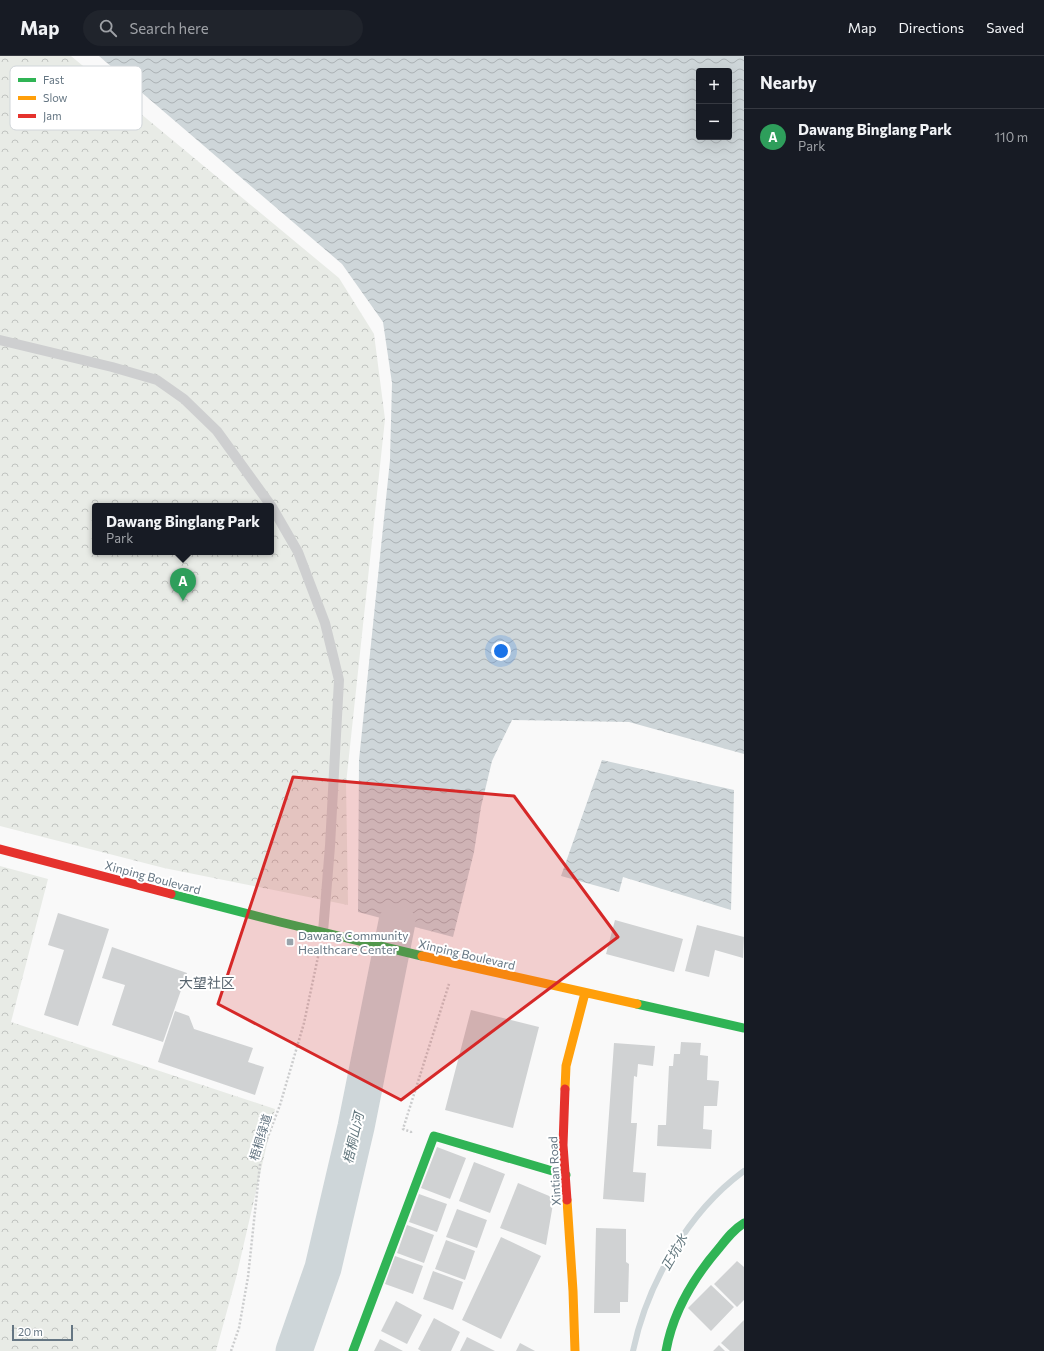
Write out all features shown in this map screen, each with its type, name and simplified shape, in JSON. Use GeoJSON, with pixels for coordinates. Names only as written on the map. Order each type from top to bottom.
{"type":"FeatureCollection","features":[{"type":"Feature","properties":{"kind":"street","name":"Xinping Boulevard"},"geometry":{"type":"LineString","coordinates":[[0,849],[280,922],[456,964],[744,1028]]}},
{"type":"Feature","properties":{"kind":"street","name":"Xintian Road"},"geometry":{"type":"LineString","coordinates":[[574,1351],[573,1291],[564,1145],[566,1066],[585,993]]}},
{"type":"Feature","properties":{"kind":"street"},"geometry":{"type":"LineString","coordinates":[[353,1351],[434,1136],[566,1175]]}},
{"type":"Feature","properties":{"kind":"street"},"geometry":{"type":"LineString","coordinates":[[666,1351],[667,1338],[680,1307],[696,1277],[716,1251],[739,1226],[744,1223]]}},
{"type":"Feature","properties":{"kind":"lane"},"geometry":{"type":"LineString","coordinates":[[0,340],[112,366],[157,380],[184,398],[217,431],[269,503]]}},
{"type":"Feature","properties":{"kind":"lane"},"geometry":{"type":"LineString","coordinates":[[274,510],[298,552],[325,623],[339,680],[330,846],[323,932]]}},
{"type":"Feature","properties":{"kind":"path","name":"梧桐绿道"},"geometry":{"type":"LineString","coordinates":[[231,1351],[239,1328],[248,1278],[262,1155],[280,1105],[304,1023],[323,932]]}},
{"type":"Feature","properties":{"kind":"path"},"geometry":{"type":"LineString","coordinates":[[403,1129],[456,964]]}},
{"type":"Feature","properties":{"kind":"highlighted area"},"geometry":{"type":"Polygon","coordinates":[[[293,777],[514,796],[618,937],[401,1100],[218,1004],[293,777]]]}},
{"type":"Feature","properties":{"kind":"green space"},"geometry":{"type":"Polygon","coordinates":[[[0,56],[71,56],[83,66],[10,66],[10,130],[142,130],[142,115],[339,278],[374,334],[385,419],[346,784],[348,905],[164,868],[0,826],[0,56]]]}},
{"type":"Feature","properties":{"kind":"green space"},"geometry":{"type":"Polygon","coordinates":[[[0,866],[48,879],[11,1022],[275,1109],[236,1278],[216,1351],[0,1351],[0,866]]]}},
{"type":"Feature","properties":{"kind":"water"},"geometry":{"type":"Polygon","coordinates":[[[99,56],[744,56],[744,754],[629,722],[512,720],[492,761],[481,807],[474,852],[453,937],[358,912],[359,760],[390,460],[392,383],[383,322],[342,264],[142,93],[142,66],[111,66],[99,56]]]}},
{"type":"Feature","properties":{"kind":"water"},"geometry":{"type":"Polygon","coordinates":[[[602,760],[734,790],[731,910],[623,877],[619,892],[561,876],[602,760]]]}},
{"type":"Feature","properties":{"kind":"building"},"geometry":{"type":"Polygon","coordinates":[[[58,913],[109,929],[78,1026],[44,1015],[64,950],[48,945],[58,913]]]}},
{"type":"Feature","properties":{"kind":"building"},"geometry":{"type":"Polygon","coordinates":[[[615,920],[683,939],[674,972],[606,954],[615,920]]]}},
{"type":"Feature","properties":{"kind":"building"},"geometry":{"type":"Polygon","coordinates":[[[697,925],[744,937],[743,958],[715,950],[709,977],[685,971],[697,925]]]}},
{"type":"Feature","properties":{"kind":"building"},"geometry":{"type":"Polygon","coordinates":[[[112,947],[187,973],[163,1042],[112,1025],[125,985],[102,978],[112,947]]]}},
{"type":"Feature","properties":{"kind":"building"},"geometry":{"type":"Polygon","coordinates":[[[471,1010],[539,1027],[513,1128],[445,1110],[471,1010]]]}},
{"type":"Feature","properties":{"kind":"building"},"geometry":{"type":"Polygon","coordinates":[[[175,1011],[189,1016],[194,1029],[253,1048],[248,1062],[264,1067],[255,1095],[158,1062],[175,1011]]]}},
{"type":"Feature","properties":{"kind":"building"},"geometry":{"type":"Polygon","coordinates":[[[681,1042],[701,1043],[700,1055],[708,1056],[707,1080],[719,1081],[717,1106],[704,1106],[703,1129],[712,1130],[711,1149],[657,1146],[658,1125],[666,1125],[669,1066],[673,1066],[674,1054],[680,1054],[681,1042]]]}},
{"type":"Feature","properties":{"kind":"building"},"geometry":{"type":"Polygon","coordinates":[[[614,1043],[655,1046],[653,1066],[638,1064],[637,1077],[634,1076],[631,1123],[637,1123],[633,1172],[646,1173],[644,1202],[603,1199],[614,1043]]]}},
{"type":"Feature","properties":{"kind":"building"},"geometry":{"type":"Polygon","coordinates":[[[437,1147],[466,1158],[450,1199],[421,1188],[437,1147]]]}},
{"type":"Feature","properties":{"kind":"building"},"geometry":{"type":"Polygon","coordinates":[[[474,1162],[505,1174],[490,1213],[459,1201],[474,1162]]]}},
{"type":"Feature","properties":{"kind":"building"},"geometry":{"type":"Polygon","coordinates":[[[518,1183],[554,1198],[546,1245],[500,1228],[518,1183]]]}},
{"type":"Feature","properties":{"kind":"building"},"geometry":{"type":"Polygon","coordinates":[[[419,1194],[447,1204],[437,1232],[409,1222],[419,1194]]]}},
{"type":"Feature","properties":{"kind":"building"},"geometry":{"type":"Polygon","coordinates":[[[457,1209],[487,1220],[477,1248],[446,1237],[457,1209]]]}},
{"type":"Feature","properties":{"kind":"building"},"geometry":{"type":"Polygon","coordinates":[[[407,1225],[434,1235],[424,1263],[397,1253],[407,1225]]]}},
{"type":"Feature","properties":{"kind":"building"},"geometry":{"type":"Polygon","coordinates":[[[596,1228],[626,1229],[626,1262],[629,1264],[628,1302],[620,1302],[620,1313],[594,1313],[596,1228]]]}},
{"type":"Feature","properties":{"kind":"building"},"geometry":{"type":"Polygon","coordinates":[[[501,1237],[541,1256],[501,1339],[462,1320],[501,1237]]]}},
{"type":"Feature","properties":{"kind":"building"},"geometry":{"type":"Polygon","coordinates":[[[446,1240],[475,1251],[465,1280],[435,1269],[446,1240]]]}},
{"type":"Feature","properties":{"kind":"building"},"geometry":{"type":"Polygon","coordinates":[[[395,1256],[423,1266],[413,1294],[385,1284],[395,1256]]]}},
{"type":"Feature","properties":{"kind":"building"},"geometry":{"type":"Polygon","coordinates":[[[737,1261],[744,1267],[744,1300],[737,1307],[714,1284],[737,1261]]]}},
{"type":"Feature","properties":{"kind":"building"},"geometry":{"type":"Polygon","coordinates":[[[433,1271],[463,1282],[453,1310],[423,1299],[433,1271]]]}},
{"type":"Feature","properties":{"kind":"building"},"geometry":{"type":"Polygon","coordinates":[[[711,1285],[734,1307],[711,1331],[688,1308],[711,1285]]]}},
{"type":"Feature","properties":{"kind":"building"},"geometry":{"type":"Polygon","coordinates":[[[396,1301],[422,1315],[407,1344],[381,1331],[396,1301]]]}},
{"type":"Feature","properties":{"kind":"building"},"geometry":{"type":"Polygon","coordinates":[[[434,1318],[460,1332],[451,1351],[421,1351],[418,1349],[434,1318]]]}},
{"type":"Feature","properties":{"kind":"building"},"geometry":{"type":"Polygon","coordinates":[[[744,1320],[744,1351],[730,1351],[721,1343],[744,1320]]]}},
{"type":"Feature","properties":{"kind":"building"},"geometry":{"type":"Polygon","coordinates":[[[467,1337],[495,1351],[460,1351],[467,1337]]]}},
{"type":"Feature","properties":{"kind":"building"},"geometry":{"type":"Polygon","coordinates":[[[380,1339],[403,1351],[374,1351],[380,1339]]]}},
{"type":"Feature","properties":{"kind":"building"},"geometry":{"type":"Polygon","coordinates":[[[520,1343],[535,1351],[516,1351],[520,1343]]]}},
{"type":"Feature","properties":{"kind":"building"},"geometry":{"type":"Polygon","coordinates":[[[719,1345],[725,1351],[713,1351],[719,1345]]]}},
{"type":"Feature","properties":{"kind":"waterway","name":"梧桐山河"},"geometry":{"type":"LineString","coordinates":[[294,1351],[323,1268],[356,1127],[397,922]]}},
{"type":"Feature","properties":{"kind":"waterway","name":"正坑水"},"geometry":{"type":"LineString","coordinates":[[633,1351],[639,1326],[648,1300],[673,1251],[688,1228],[705,1207],[744,1171]]}},
{"type":"Feature","properties":{"kind":"traffic: fast"},"geometry":{"type":"LineString","coordinates":[[171,894],[422,956]]}},
{"type":"Feature","properties":{"kind":"traffic: fast"},"geometry":{"type":"LineString","coordinates":[[637,1004],[744,1028]]}},
{"type":"Feature","properties":{"kind":"traffic: fast"},"geometry":{"type":"LineString","coordinates":[[353,1351],[434,1136],[566,1175]]}},
{"type":"Feature","properties":{"kind":"traffic: fast"},"geometry":{"type":"LineString","coordinates":[[666,1351],[669,1336],[679,1308],[693,1283],[728,1237],[744,1223]]}},
{"type":"Feature","properties":{"kind":"traffic: slow"},"geometry":{"type":"LineString","coordinates":[[422,956],[637,1004]]}},
{"type":"Feature","properties":{"kind":"traffic: slow"},"geometry":{"type":"LineString","coordinates":[[565,1089],[566,1066],[585,993]]}},
{"type":"Feature","properties":{"kind":"traffic: slow"},"geometry":{"type":"LineString","coordinates":[[567,1200],[575,1351]]}},
{"type":"Feature","properties":{"kind":"traffic: jam"},"geometry":{"type":"LineString","coordinates":[[0,849],[171,894]]}},
{"type":"Feature","properties":{"kind":"traffic: jam"},"geometry":{"type":"LineString","coordinates":[[565,1089],[563,1145],[567,1200]]}},
{"type":"Feature","properties":{"kind":"place","name":"Dawang Binglang Park"},"geometry":{"type":"Point","coordinates":[183,601]}},
{"type":"Feature","properties":{"kind":"place","name":"Dawang Community Healthcare Center"},"geometry":{"type":"Point","coordinates":[290,942]}},
{"type":"Feature","properties":{"kind":"district","name":"大望社区"},"geometry":{"type":"Point","coordinates":[207,982]}}]}
